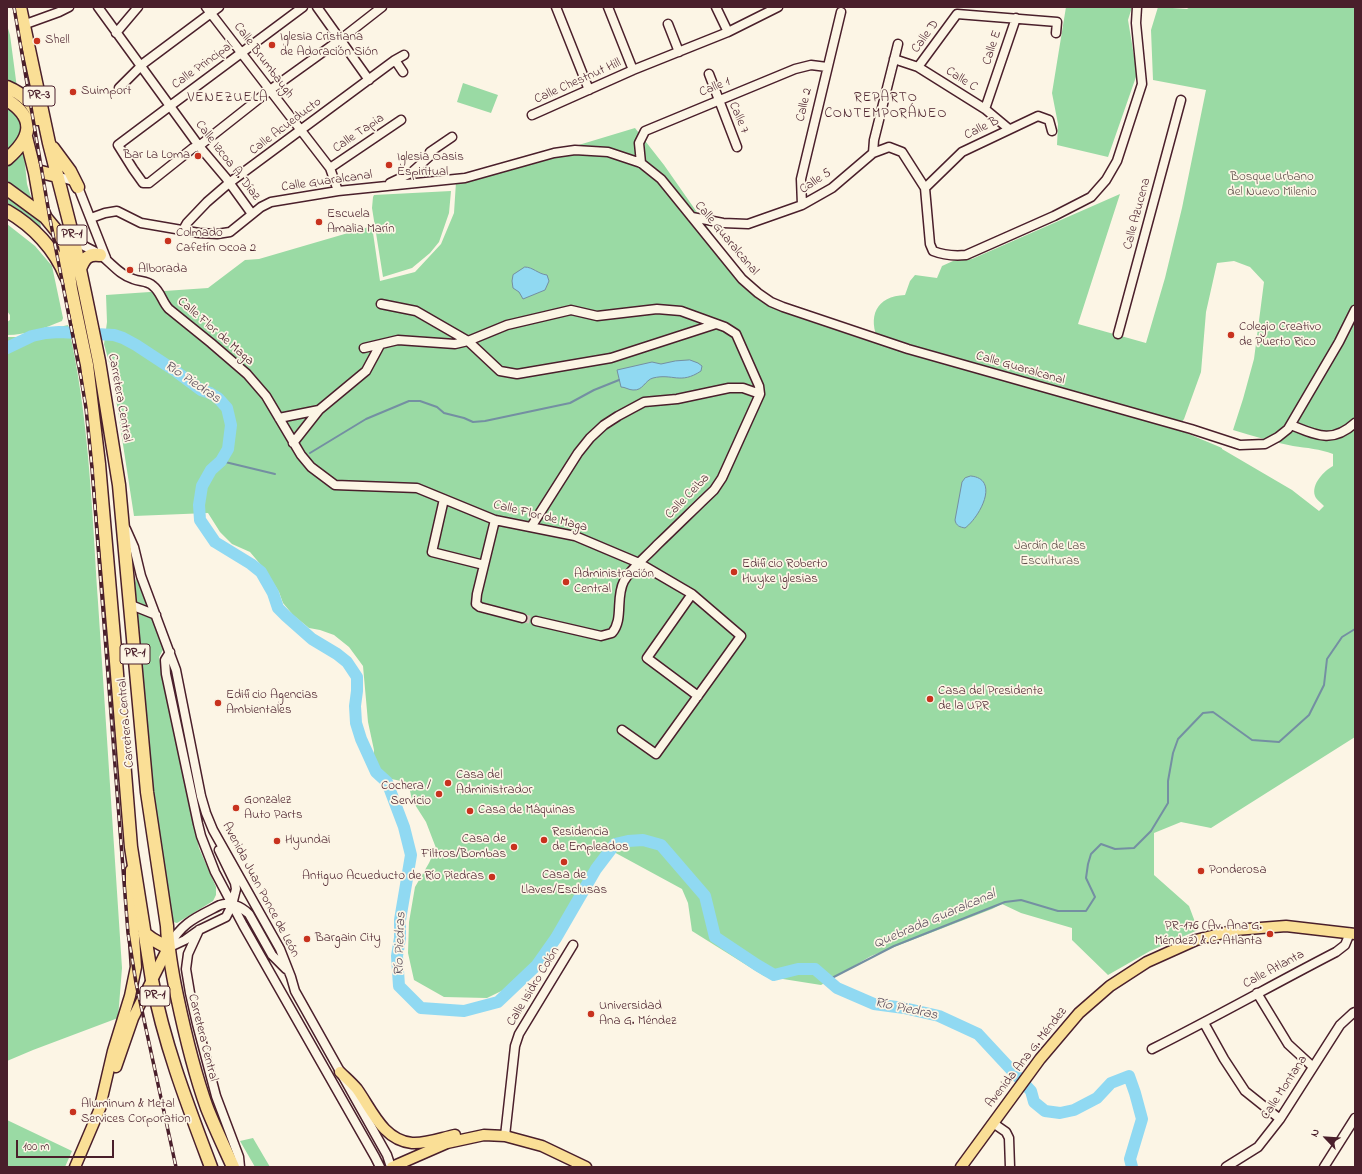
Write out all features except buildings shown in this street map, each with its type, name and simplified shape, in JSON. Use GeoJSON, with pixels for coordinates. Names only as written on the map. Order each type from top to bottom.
{"type":"FeatureCollection","features":[{"type":"Feature","properties":{"kind":"highway","name":"PR-3"},"geometry":{"type":"LineString","coordinates":[[20,7],[56,171]]}},
{"type":"Feature","properties":{"kind":"highway","name":"Carretera Central"},"geometry":{"type":"LineString","coordinates":[[7,87],[28,100],[34,108],[45,150],[56,171],[79,244],[80,269],[85,294],[93,363],[99,464],[131,847],[155,999],[182,1088],[211,1167]]}},
{"type":"Feature","properties":{"kind":"highway"},"geometry":{"type":"LineString","coordinates":[[7,100],[22,113],[25,118],[27,126],[26,137],[35,173],[41,207],[46,218],[63,240],[72,293]]}},
{"type":"Feature","properties":{"kind":"highway"},"geometry":{"type":"LineString","coordinates":[[7,159],[20,146],[26,137]]}},
{"type":"Feature","properties":{"kind":"highway"},"geometry":{"type":"LineString","coordinates":[[50,143],[70,171],[78,187]]}},
{"type":"Feature","properties":{"kind":"highway"},"geometry":{"type":"LineString","coordinates":[[35,173],[56,171]]}},
{"type":"Feature","properties":{"kind":"highway"},"geometry":{"type":"LineString","coordinates":[[7,189],[37,210],[79,244]]}},
{"type":"Feature","properties":{"kind":"highway","name":"Carretera Central"},"geometry":{"type":"LineString","coordinates":[[7,211],[25,223],[45,242],[62,267],[72,293],[93,363],[119,485],[124,525],[147,792],[167,926],[168,948],[181,1017],[193,1065],[207,1108],[233,1167]]}},
{"type":"Feature","properties":{"kind":"highway"},"geometry":{"type":"LineString","coordinates":[[80,269],[83,261],[93,254],[104,259]]}},
{"type":"Feature","properties":{"kind":"highway"},"geometry":{"type":"LineString","coordinates":[[144,933],[168,948]]}},
{"type":"Feature","properties":{"kind":"main road"},"geometry":{"type":"LineString","coordinates":[[99,1111],[113,1051],[130,996],[136,967],[131,892],[131,847]]}},
{"type":"Feature","properties":{"kind":"main road","name":"Avenida Ana G. Méndez"},"geometry":{"type":"LineString","coordinates":[[960,1167],[1040,1059],[1079,1013],[1110,986],[1147,962],[1196,940],[1235,930],[1286,926],[1352,934]]}},
{"type":"Feature","properties":{"kind":"main road"},"geometry":{"type":"LineString","coordinates":[[75,1167],[110,1086],[133,1018],[168,948]]}},
{"type":"Feature","properties":{"kind":"main road"},"geometry":{"type":"LineString","coordinates":[[340,1072],[356,1088],[378,1122],[391,1135],[399,1140],[413,1143],[473,1132],[484,1135],[505,1136],[542,1146],[586,1167]]}},
{"type":"Feature","properties":{"kind":"main road"},"geometry":{"type":"LineString","coordinates":[[391,1167],[447,1144],[484,1135]]}},
{"type":"Feature","properties":{"kind":"street"},"geometry":{"type":"LineString","coordinates":[[23,25],[69,7]]}},
{"type":"Feature","properties":{"kind":"street","name":"Calle Izcoa A. Díaz"},"geometry":{"type":"LineString","coordinates":[[98,7],[140,67],[252,214]]}},
{"type":"Feature","properties":{"kind":"street"},"geometry":{"type":"LineString","coordinates":[[116,33],[138,7]]}},
{"type":"Feature","properties":{"kind":"street"},"geometry":{"type":"LineString","coordinates":[[119,88],[140,67],[209,10],[219,7]]}},
{"type":"Feature","properties":{"kind":"street","name":"Calle Principal"},"geometry":{"type":"LineString","coordinates":[[199,146],[193,148],[152,181],[149,183],[144,183],[132,169],[118,145],[303,7]]}},
{"type":"Feature","properties":{"kind":"street"},"geometry":{"type":"LineString","coordinates":[[318,7],[369,80]]}},
{"type":"Feature","properties":{"kind":"street"},"geometry":{"type":"LineString","coordinates":[[199,146],[270,90],[341,39],[382,7]]}},
{"type":"Feature","properties":{"kind":"street"},"geometry":{"type":"LineString","coordinates":[[556,7],[589,90]]}},
{"type":"Feature","properties":{"kind":"street"},"geometry":{"type":"LineString","coordinates":[[608,7],[633,70]]}},
{"type":"Feature","properties":{"kind":"street"},"geometry":{"type":"LineString","coordinates":[[716,7],[728,32]]}},
{"type":"Feature","properties":{"kind":"street"},"geometry":{"type":"LineString","coordinates":[[925,188],[930,244],[933,250],[939,253],[958,255],[966,255],[1054,216],[1091,197],[1106,180],[1117,161],[1142,84],[1136,23],[1137,7]]}},
{"type":"Feature","properties":{"kind":"street","name":"Calle Chestnut Hill"},"geometry":{"type":"LineString","coordinates":[[532,115],[633,70],[728,32],[774,8]]}},
{"type":"Feature","properties":{"kind":"street","name":"Calle Brumbaugh"},"geometry":{"type":"LineString","coordinates":[[209,10],[330,168],[338,190]]}},
{"type":"Feature","properties":{"kind":"street","name":"Calle 2"},"geometry":{"type":"LineString","coordinates":[[802,205],[801,179],[841,12]]}},
{"type":"Feature","properties":{"kind":"street","name":"Calle D"},"geometry":{"type":"LineString","coordinates":[[918,68],[957,14],[1057,22],[1056,33]]}},
{"type":"Feature","properties":{"kind":"street","name":"Calle E"},"geometry":{"type":"LineString","coordinates":[[985,109],[1016,18]]}},
{"type":"Feature","properties":{"kind":"street"},"geometry":{"type":"LineString","coordinates":[[668,24],[678,52]]}},
{"type":"Feature","properties":{"kind":"street"},"geometry":{"type":"LineString","coordinates":[[874,153],[874,140],[898,44]]}},
{"type":"Feature","properties":{"kind":"street","name":"Calle Acueducto"},"geometry":{"type":"LineString","coordinates":[[185,227],[207,202],[229,183],[395,60],[404,55]]}},
{"type":"Feature","properties":{"kind":"street","name":"Calle C"},"geometry":{"type":"LineString","coordinates":[[894,59],[918,68],[985,109],[1009,129]]}},
{"type":"Feature","properties":{"kind":"street"},"geometry":{"type":"LineString","coordinates":[[395,60],[403,72]]}},
{"type":"Feature","properties":{"kind":"street","name":"Calle 1"},"geometry":{"type":"LineString","coordinates":[[641,163],[640,143],[645,131],[795,69],[811,65],[827,67]]}},
{"type":"Feature","properties":{"kind":"street","name":"Calle 7"},"geometry":{"type":"LineString","coordinates":[[709,74],[737,147]]}},
{"type":"Feature","properties":{"kind":"street","name":"Calle Azucena"},"geometry":{"type":"LineString","coordinates":[[1118,334],[1178,104]]}},
{"type":"Feature","properties":{"kind":"street","name":"Calle B"},"geometry":{"type":"LineString","coordinates":[[925,188],[962,152],[1009,129],[1038,116],[1049,120],[1052,131]]}},
{"type":"Feature","properties":{"kind":"street","name":"Calle Tapia"},"geometry":{"type":"LineString","coordinates":[[330,168],[401,120]]}},
{"type":"Feature","properties":{"kind":"street"},"geometry":{"type":"LineString","coordinates":[[382,186],[411,173],[431,156],[430,152],[452,137]]}},
{"type":"Feature","properties":{"kind":"street","name":"Calle 5"},"geometry":{"type":"LineString","coordinates":[[692,217],[723,223],[748,224],[802,205],[832,188],[874,153],[890,147],[902,152],[925,188]]}},
{"type":"Feature","properties":{"kind":"street","name":"Calle Guaralcanal"},"geometry":{"type":"LineString","coordinates":[[90,218],[117,210],[141,223],[185,227],[217,234],[230,232],[261,207],[271,202],[338,190],[465,178],[554,153],[575,150],[608,152],[641,163],[661,179],[742,279],[770,302],[908,349],[1191,429],[1240,445],[1265,444],[1278,437],[1288,429],[1339,342],[1355,310]]}},
{"type":"Feature","properties":{"kind":"street"},"geometry":{"type":"LineString","coordinates":[[56,171],[73,181],[78,187]]}},
{"type":"Feature","properties":{"kind":"street","name":"Calle Flor de Maga"},"geometry":{"type":"LineString","coordinates":[[78,187],[97,236],[104,259]]}},
{"type":"Feature","properties":{"kind":"street"},"geometry":{"type":"LineString","coordinates":[[79,244],[92,244],[96,242],[97,236]]}},
{"type":"Feature","properties":{"kind":"street","name":"Calle Flor de Maga"},"geometry":{"type":"LineString","coordinates":[[79,244],[104,259],[118,272],[134,280],[145,281],[152,284],[158,291],[164,304],[169,309],[212,343],[247,374],[266,396],[293,443],[311,467],[335,485],[417,488],[495,520],[575,536],[639,563],[692,594],[741,636],[698,696]]}},
{"type":"Feature","properties":{"kind":"street"},"geometry":{"type":"LineString","coordinates":[[381,304],[416,311],[468,341],[500,371],[517,374],[612,358],[716,324]]}},
{"type":"Feature","properties":{"kind":"street"},"geometry":{"type":"LineString","coordinates":[[364,348],[398,340],[455,344],[468,341],[507,325],[571,310],[597,316],[657,310],[681,311],[725,327],[736,334],[759,386],[760,394],[743,388],[729,388],[677,399],[644,402],[618,416],[604,425],[590,438],[578,453],[531,527]]}},
{"type":"Feature","properties":{"kind":"street"},"geometry":{"type":"LineString","coordinates":[[293,443],[318,410],[366,371],[380,345]]}},
{"type":"Feature","properties":{"kind":"street","name":"Calle Ceiba"},"geometry":{"type":"LineString","coordinates":[[536,621],[601,636],[612,633],[619,619],[618,608],[623,584],[639,563],[714,490],[722,478],[760,394]]}},
{"type":"Feature","properties":{"kind":"street"},"geometry":{"type":"LineString","coordinates":[[279,418],[318,410]]}},
{"type":"Feature","properties":{"kind":"street"},"geometry":{"type":"LineString","coordinates":[[1291,425],[1319,436],[1333,436],[1342,434],[1355,423]]}},
{"type":"Feature","properties":{"kind":"street"},"geometry":{"type":"LineString","coordinates":[[444,499],[432,552],[484,565]]}},
{"type":"Feature","properties":{"kind":"street"},"geometry":{"type":"LineString","coordinates":[[495,520],[477,594],[476,604],[480,607],[522,618]]}},
{"type":"Feature","properties":{"kind":"street","name":"Avenida Juan Ponce de León"},"geometry":{"type":"LineString","coordinates":[[124,525],[134,547],[141,576],[176,670],[201,796],[214,830],[280,949],[295,990],[387,1155],[391,1167]]}},
{"type":"Feature","properties":{"kind":"street"},"geometry":{"type":"LineString","coordinates":[[622,730],[656,754],[698,696],[647,658],[692,594]]}},
{"type":"Feature","properties":{"kind":"street"},"geometry":{"type":"LineString","coordinates":[[131,605],[156,615]]}},
{"type":"Feature","properties":{"kind":"street","name":"Avenida Juan Ponce de León"},"geometry":{"type":"LineString","coordinates":[[170,652],[165,660],[166,674],[201,836],[215,872],[284,998],[380,1167]]}},
{"type":"Feature","properties":{"kind":"street"},"geometry":{"type":"LineString","coordinates":[[168,948],[185,940],[199,930],[226,917],[232,905],[236,889],[235,883],[215,840],[214,830]]}},
{"type":"Feature","properties":{"kind":"street"},"geometry":{"type":"LineString","coordinates":[[168,948],[175,935],[186,923],[225,903],[245,910],[249,914],[272,954],[289,972]]}},
{"type":"Feature","properties":{"kind":"street"},"geometry":{"type":"LineString","coordinates":[[199,930],[188,954],[186,969],[190,993],[216,1096],[234,1142],[239,1157],[240,1167]]}},
{"type":"Feature","properties":{"kind":"street","name":"Calle Atlanta"},"geometry":{"type":"LineString","coordinates":[[1152,1049],[1204,1023],[1257,993],[1336,952],[1345,945],[1352,934]]}},
{"type":"Feature","properties":{"kind":"street","name":"Calle Isidro Colón"},"geometry":{"type":"LineString","coordinates":[[505,1136],[515,1046],[519,1034],[573,945]]}},
{"type":"Feature","properties":{"kind":"street"},"geometry":{"type":"LineString","coordinates":[[1257,993],[1288,1044],[1313,1067]]}},
{"type":"Feature","properties":{"kind":"street","name":"Calle Montana"},"geometry":{"type":"LineString","coordinates":[[1226,1167],[1258,1147],[1280,1119],[1340,1025],[1355,1012]]}},
{"type":"Feature","properties":{"kind":"street"},"geometry":{"type":"LineString","coordinates":[[1204,1023],[1224,1059],[1245,1091],[1280,1119]]}},
{"type":"Feature","properties":{"kind":"street"},"geometry":{"type":"LineString","coordinates":[[1324,1167],[1355,1118]]}},
{"type":"Feature","properties":{"kind":"street"},"geometry":{"type":"LineString","coordinates":[[993,1123],[1006,1132],[1009,1138],[1010,1167]]}},
{"type":"Feature","properties":{"kind":"street","name":"Avenida Juan Ponce de León"},"geometry":{"type":"LineString","coordinates":[[375,1156],[384,1165],[391,1167]]}},
{"type":"Feature","properties":{"kind":"green space"},"geometry":{"type":"Polygon","coordinates":[[[1066,7],[1132,7],[1128,20],[1137,74],[1108,157],[1057,145],[1058,124],[1052,93],[1066,7]]]}},
{"type":"Feature","properties":{"kind":"green space"},"geometry":{"type":"Polygon","coordinates":[[[1158,7],[1187,9],[1190,7],[1355,7],[1355,737],[1211,828],[1181,822],[1154,833],[1154,875],[1189,906],[1198,930],[1150,951],[1108,975],[1072,940],[1072,928],[1021,913],[1002,904],[871,956],[821,985],[764,976],[692,931],[688,903],[682,889],[612,851],[606,857],[557,941],[526,979],[487,998],[444,997],[414,980],[408,953],[409,922],[415,887],[436,848],[426,822],[412,800],[409,786],[401,781],[372,775],[374,750],[368,722],[363,666],[349,647],[334,635],[309,628],[293,615],[283,603],[279,592],[266,571],[250,552],[232,544],[220,532],[208,513],[134,516],[112,373],[104,344],[107,322],[106,295],[208,288],[245,260],[259,259],[372,226],[380,281],[415,272],[441,244],[454,213],[456,182],[635,128],[664,165],[745,281],[768,306],[803,319],[879,342],[875,333],[874,324],[874,316],[877,310],[887,299],[905,295],[910,281],[915,275],[937,278],[942,266],[953,261],[972,259],[1120,194],[1078,324],[1146,343],[1165,278],[1182,208],[1206,90],[1153,80],[1151,30],[1158,7]],[[1234,261],[1217,263],[1206,312],[1201,372],[1184,419],[1177,429],[1222,448],[1292,490],[1319,511],[1324,506],[1317,500],[1314,491],[1319,478],[1333,466],[1333,454],[1278,443],[1233,430],[1254,359],[1264,282],[1250,267],[1234,261]]]}},
{"type":"Feature","properties":{"kind":"green space"},"geometry":{"type":"Polygon","coordinates":[[[7,25],[10,35],[17,88],[7,83],[7,25]]]}},
{"type":"Feature","properties":{"kind":"green space"},"geometry":{"type":"Polygon","coordinates":[[[463,83],[498,95],[491,113],[457,102],[463,83]]]}},
{"type":"Feature","properties":{"kind":"green space"},"geometry":{"type":"Polygon","coordinates":[[[7,105],[21,123],[19,137],[7,152],[7,105]]]}},
{"type":"Feature","properties":{"kind":"green space"},"geometry":{"type":"Polygon","coordinates":[[[21,154],[24,154],[27,184],[31,197],[30,199],[7,182],[7,162],[21,154]]]}},
{"type":"Feature","properties":{"kind":"green space"},"geometry":{"type":"Polygon","coordinates":[[[451,191],[449,213],[439,242],[430,253],[412,268],[383,277],[372,208],[374,195],[451,191]]]}},
{"type":"Feature","properties":{"kind":"green space"},"geometry":{"type":"Polygon","coordinates":[[[7,195],[40,221],[42,234],[7,207],[7,195]]]}},
{"type":"Feature","properties":{"kind":"green space"},"geometry":{"type":"Polygon","coordinates":[[[7,224],[35,246],[52,266],[63,318],[62,321],[42,329],[7,335],[7,322],[10,320],[10,315],[7,311],[7,224]]]}},
{"type":"Feature","properties":{"kind":"green space"},"geometry":{"type":"Polygon","coordinates":[[[68,325],[81,393],[89,463],[122,968],[118,1018],[7,1061],[7,337],[17,337],[68,325]]]}},
{"type":"Feature","properties":{"kind":"green space"},"geometry":{"type":"Polygon","coordinates":[[[136,578],[164,648],[159,657],[199,848],[216,887],[216,895],[213,901],[177,923],[173,922],[151,779],[135,583],[136,578]]]}},
{"type":"Feature","properties":{"kind":"green space"},"geometry":{"type":"Polygon","coordinates":[[[7,1120],[72,1151],[65,1167],[7,1167],[7,1120]]]}},
{"type":"Feature","properties":{"kind":"green space"},"geometry":{"type":"Polygon","coordinates":[[[253,1138],[270,1167],[255,1167],[240,1141],[253,1138]]]}},
{"type":"Feature","properties":{"kind":"water"},"geometry":{"type":"Polygon","coordinates":[[[525,267],[547,275],[549,281],[545,290],[523,299],[519,292],[513,288],[512,281],[513,275],[525,267]]]}},
{"type":"Feature","properties":{"kind":"water"},"geometry":{"type":"Polygon","coordinates":[[[690,360],[702,366],[701,371],[694,375],[682,378],[653,378],[636,390],[621,387],[617,370],[652,362],[661,364],[690,360]]]}},
{"type":"Feature","properties":{"kind":"water"},"geometry":{"type":"Polygon","coordinates":[[[971,476],[980,479],[985,484],[986,491],[981,508],[971,523],[965,528],[957,525],[955,520],[962,482],[965,478],[971,476]]]}},
{"type":"Feature","properties":{"kind":"waterway","name":"Río Piedras"},"geometry":{"type":"LineString","coordinates":[[7,348],[32,336],[46,333],[59,332],[114,335],[136,345],[201,390],[218,398],[227,408],[231,425],[228,449],[221,461],[211,470],[202,486],[199,505],[200,520],[215,542],[251,564],[261,572],[273,593],[278,608],[312,639],[347,662],[357,677],[355,706],[356,723],[361,739],[376,772],[387,782],[404,827],[411,855],[400,920],[400,938],[397,956],[399,986],[421,1008],[464,1011],[498,1002],[537,965],[556,938],[596,869],[615,844],[643,840],[661,845],[705,896],[715,937],[774,975],[798,969],[815,969],[837,988],[874,1004],[904,1008],[939,1016],[978,1034],[1031,1091],[1034,1102],[1045,1111],[1060,1113],[1074,1110],[1097,1098],[1111,1083],[1129,1076],[1142,1119],[1130,1159],[1132,1167]]}},
{"type":"Feature","properties":{"kind":"waterway"},"geometry":{"type":"LineString","coordinates":[[310,453],[366,419],[409,401],[420,401],[437,407],[444,413],[473,422],[485,421],[570,403],[594,390],[619,380]]}},
{"type":"Feature","properties":{"kind":"waterway"},"geometry":{"type":"LineString","coordinates":[[221,461],[275,474]]}},
{"type":"Feature","properties":{"kind":"waterway","name":"Quebrada Guaralcanal"},"geometry":{"type":"LineString","coordinates":[[828,980],[894,946],[1005,902],[1021,900],[1058,911],[1086,911],[1095,897],[1086,878],[1091,854],[1101,844],[1115,849],[1134,848],[1151,831],[1168,803],[1168,781],[1173,753],[1178,739],[1203,713],[1213,712],[1252,740],[1279,742],[1309,715],[1324,685],[1327,659],[1342,637],[1355,629]]}},
{"type":"Feature","properties":{"kind":"tunnel"},"geometry":{"type":"LineString","coordinates":[[522,618],[536,621]]}},
{"type":"Feature","properties":{"kind":"railway"},"geometry":{"type":"LineString","coordinates":[[14,7],[50,219],[86,408],[128,933],[136,983],[176,1167]]}},
{"type":"Feature","properties":{"kind":"place","name":"Shell"},"geometry":{"type":"Point","coordinates":[37,41]}},
{"type":"Feature","properties":{"kind":"place","name":"Iglesia Cristiana de Adoración Sión"},"geometry":{"type":"Point","coordinates":[272,45]}},
{"type":"Feature","properties":{"kind":"place","name":"Suimport"},"geometry":{"type":"Point","coordinates":[73,92]}},
{"type":"Feature","properties":{"kind":"place","name":"Bar La Loma"},"geometry":{"type":"Point","coordinates":[198,156]}},
{"type":"Feature","properties":{"kind":"place","name":"Iglesia Oasis Espiritual"},"geometry":{"type":"Point","coordinates":[389,165]}},
{"type":"Feature","properties":{"kind":"place","name":"Escuela Amalia Marín"},"geometry":{"type":"Point","coordinates":[319,222]}},
{"type":"Feature","properties":{"kind":"place","name":"Colmado Cafetín Ocoa 2"},"geometry":{"type":"Point","coordinates":[168,241]}},
{"type":"Feature","properties":{"kind":"place","name":"Alborada"},"geometry":{"type":"Point","coordinates":[130,270]}},
{"type":"Feature","properties":{"kind":"place","name":"Colegio Creativo de Puerto Rico"},"geometry":{"type":"Point","coordinates":[1231,335]}},
{"type":"Feature","properties":{"kind":"place","name":"Edificio Roberto Huyke Iglesias"},"geometry":{"type":"Point","coordinates":[734,572]}},
{"type":"Feature","properties":{"kind":"place","name":"Administración Central"},"geometry":{"type":"Point","coordinates":[566,582]}},
{"type":"Feature","properties":{"kind":"place","name":"Casa del Presidente de la UPR"},"geometry":{"type":"Point","coordinates":[930,699]}},
{"type":"Feature","properties":{"kind":"place","name":"Edificio Agencias Ambientales"},"geometry":{"type":"Point","coordinates":[218,703]}},
{"type":"Feature","properties":{"kind":"place","name":"Casa del Administrador"},"geometry":{"type":"Point","coordinates":[448,783]}},
{"type":"Feature","properties":{"kind":"place","name":"Cochera / Servicio"},"geometry":{"type":"Point","coordinates":[439,794]}},
{"type":"Feature","properties":{"kind":"place","name":"Gonzalez Auto Parts"},"geometry":{"type":"Point","coordinates":[236,808]}},
{"type":"Feature","properties":{"kind":"place","name":"Casa de Máquinas"},"geometry":{"type":"Point","coordinates":[470,811]}},
{"type":"Feature","properties":{"kind":"place","name":"Residencia de Empleados"},"geometry":{"type":"Point","coordinates":[544,840]}},
{"type":"Feature","properties":{"kind":"place","name":"Hyundai"},"geometry":{"type":"Point","coordinates":[277,841]}},
{"type":"Feature","properties":{"kind":"place","name":"Casa de Filtros/Bombas"},"geometry":{"type":"Point","coordinates":[514,847]}},
{"type":"Feature","properties":{"kind":"place","name":"Casa de Llaves/Esclusas"},"geometry":{"type":"Point","coordinates":[564,862]}},
{"type":"Feature","properties":{"kind":"place","name":"Ponderosa"},"geometry":{"type":"Point","coordinates":[1201,871]}},
{"type":"Feature","properties":{"kind":"place","name":"Antiguo Acueducto de Río Piedras"},"geometry":{"type":"Point","coordinates":[492,877]}},
{"type":"Feature","properties":{"kind":"place","name":"PR-176 (Av. Ana G. Méndez) & C. Atlanta"},"geometry":{"type":"Point","coordinates":[1270,934]}},
{"type":"Feature","properties":{"kind":"place","name":"Bargain City"},"geometry":{"type":"Point","coordinates":[307,939]}},
{"type":"Feature","properties":{"kind":"place","name":"Universidad Ana G. Méndez"},"geometry":{"type":"Point","coordinates":[591,1014]}},
{"type":"Feature","properties":{"kind":"place","name":"Aluminum & Metal Services Corporation"},"geometry":{"type":"Point","coordinates":[73,1112]}},
{"type":"Feature","properties":{"kind":"district","name":"VENEZUELA"},"geometry":{"type":"Point","coordinates":[228,99]}},
{"type":"Feature","properties":{"kind":"district","name":"REPARTO CONTEMPORÁNEO"},"geometry":{"type":"Point","coordinates":[886,108]}},
{"type":"Feature","properties":{"kind":"park label","name":"Bosque Urbano del Nuevo Milenio"},"geometry":{"type":"Point","coordinates":[1272,186]}},
{"type":"Feature","properties":{"kind":"park label","name":"Jardín de Las Esculturas"},"geometry":{"type":"Point","coordinates":[1050,554]}}]}
